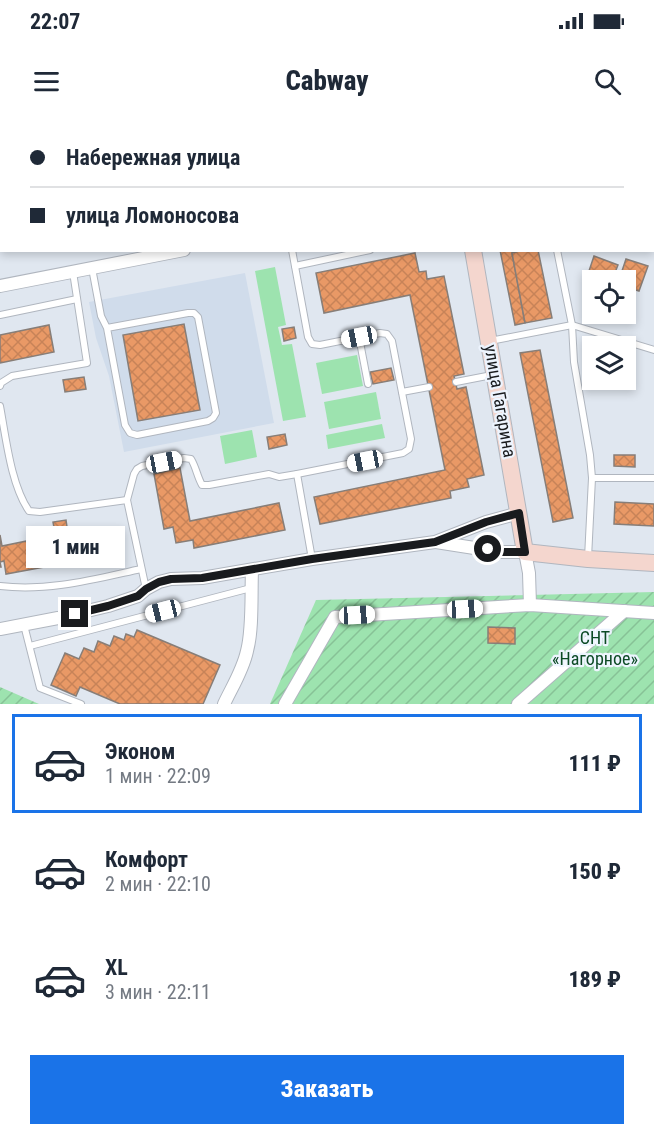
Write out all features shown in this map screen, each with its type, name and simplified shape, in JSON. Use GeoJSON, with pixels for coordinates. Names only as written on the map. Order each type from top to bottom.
{"type":"FeatureCollection","features":[{"type":"Feature","properties":{"kind":"street"},"geometry":{"type":"LineString","coordinates":[[0,286],[174,252]]}},
{"type":"Feature","properties":{"kind":"street","name":"улица Гагарина"},"geometry":{"type":"LineString","coordinates":[[473,252],[525,552]]}},
{"type":"Feature","properties":{"kind":"street"},"geometry":{"type":"LineString","coordinates":[[0,629],[108,606],[138,596],[159,582],[171,579],[202,578],[312,559],[435,542],[486,522],[519,513]]}},
{"type":"Feature","properties":{"kind":"street"},"geometry":{"type":"LineString","coordinates":[[486,522],[481,530],[480,542],[488,549]]}},
{"type":"Feature","properties":{"kind":"street"},"geometry":{"type":"LineString","coordinates":[[435,542],[500,552],[654,563]]}},
{"type":"Feature","properties":{"kind":"street"},"geometry":{"type":"LineString","coordinates":[[525,552],[529,573],[530,605]]}},
{"type":"Feature","properties":{"kind":"street"},"geometry":{"type":"LineString","coordinates":[[224,704],[247,651],[252,570]]}},
{"type":"Feature","properties":{"kind":"street"},"geometry":{"type":"LineString","coordinates":[[285,704],[335,617],[530,605],[654,613]]}},
{"type":"Feature","properties":{"kind":"street"},"geometry":{"type":"LineString","coordinates":[[518,704],[624,611]]}},
{"type":"Feature","properties":{"kind":"lane"},"geometry":{"type":"LineString","coordinates":[[146,589],[127,500],[134,474],[142,466],[184,458],[191,459],[202,485],[209,485],[269,474],[279,477],[297,474],[403,453],[409,449],[411,439],[392,340],[387,334],[380,333],[320,345],[312,344],[308,337],[292,252]]}},
{"type":"Feature","properties":{"kind":"lane"},"geometry":{"type":"LineString","coordinates":[[295,266],[361,252]]}},
{"type":"Feature","properties":{"kind":"lane"},"geometry":{"type":"LineString","coordinates":[[558,252],[572,325],[574,362],[590,455],[592,478],[588,559]]}},
{"type":"Feature","properties":{"kind":"lane"},"geometry":{"type":"LineString","coordinates":[[92,268],[101,316],[107,328],[125,425],[130,433],[137,435],[208,421],[213,418],[216,413],[198,317],[194,313],[107,328]]}},
{"type":"Feature","properties":{"kind":"lane"},"geometry":{"type":"LineString","coordinates":[[0,386],[12,376],[87,363],[73,272]]}},
{"type":"Feature","properties":{"kind":"lane"},"geometry":{"type":"LineString","coordinates":[[0,315],[77,299]]}},
{"type":"Feature","properties":{"kind":"lane"},"geometry":{"type":"LineString","coordinates":[[489,342],[572,325],[654,351]]}},
{"type":"Feature","properties":{"kind":"lane"},"geometry":{"type":"LineString","coordinates":[[359,337],[368,384]]}},
{"type":"Feature","properties":{"kind":"lane"},"geometry":{"type":"LineString","coordinates":[[456,382],[495,375]]}},
{"type":"Feature","properties":{"kind":"lane"},"geometry":{"type":"LineString","coordinates":[[402,392],[429,387]]}},
{"type":"Feature","properties":{"kind":"lane"},"geometry":{"type":"LineString","coordinates":[[0,406],[22,502],[29,511],[40,512],[127,500]]}},
{"type":"Feature","properties":{"kind":"lane"},"geometry":{"type":"LineString","coordinates":[[297,474],[312,559]]}},
{"type":"Feature","properties":{"kind":"lane"},"geometry":{"type":"LineString","coordinates":[[592,478],[654,478]]}},
{"type":"Feature","properties":{"kind":"lane"},"geometry":{"type":"LineString","coordinates":[[0,586],[54,587],[141,569]]}},
{"type":"Feature","properties":{"kind":"lane"},"geometry":{"type":"LineString","coordinates":[[30,646],[251,588]]}},
{"type":"Feature","properties":{"kind":"lane"},"geometry":{"type":"LineString","coordinates":[[24,625],[40,688],[81,704]]}},
{"type":"Feature","properties":{"kind":"shaded area"},"geometry":{"type":"Polygon","coordinates":[[[245,273],[274,423],[124,452],[109,376],[96,338],[89,302],[245,273]]]}},
{"type":"Feature","properties":{"kind":"green space"},"geometry":{"type":"Polygon","coordinates":[[[275,267],[286,325],[278,327],[282,345],[292,344],[306,417],[283,421],[255,271],[275,267]]]}},
{"type":"Feature","properties":{"kind":"green space"},"geometry":{"type":"Polygon","coordinates":[[[357,355],[363,386],[322,394],[316,363],[357,355]]]}},
{"type":"Feature","properties":{"kind":"green space"},"geometry":{"type":"Polygon","coordinates":[[[376,392],[381,419],[329,429],[324,402],[376,392]]]}},
{"type":"Feature","properties":{"kind":"green space"},"geometry":{"type":"Polygon","coordinates":[[[382,424],[385,438],[328,449],[326,435],[382,424]]]}},
{"type":"Feature","properties":{"kind":"green space"},"geometry":{"type":"Polygon","coordinates":[[[252,430],[257,457],[225,464],[220,436],[252,430]]]}},
{"type":"Feature","properties":{"kind":"green space","name":"СНТ «Нагорное»"},"geometry":{"type":"Polygon","coordinates":[[[654,592],[654,704],[270,704],[316,600],[654,592]]]}},
{"type":"Feature","properties":{"kind":"green space"},"geometry":{"type":"Polygon","coordinates":[[[0,687],[39,704],[0,704],[0,687]]]}},
{"type":"Feature","properties":{"kind":"building"},"geometry":{"type":"Polygon","coordinates":[[[500,252],[516,252],[512,253],[525,323],[515,325],[500,252]]]}},
{"type":"Feature","properties":{"kind":"building"},"geometry":{"type":"Polygon","coordinates":[[[538,252],[552,318],[525,323],[512,253],[538,252]]]}},
{"type":"Feature","properties":{"kind":"building"},"geometry":{"type":"Polygon","coordinates":[[[415,253],[419,272],[426,271],[427,279],[444,276],[464,374],[454,376],[457,389],[466,387],[484,475],[467,479],[469,487],[450,491],[451,498],[320,524],[314,497],[445,470],[410,295],[324,313],[316,273],[415,253]]]}},
{"type":"Feature","properties":{"kind":"building"},"geometry":{"type":"Polygon","coordinates":[[[594,256],[618,265],[616,270],[589,270],[594,256]]]}},
{"type":"Feature","properties":{"kind":"building"},"geometry":{"type":"Polygon","coordinates":[[[626,259],[648,266],[639,291],[636,290],[636,270],[622,270],[626,259]]]}},
{"type":"Feature","properties":{"kind":"building"},"geometry":{"type":"Polygon","coordinates":[[[184,324],[200,410],[138,421],[123,335],[184,324]]]}},
{"type":"Feature","properties":{"kind":"building"},"geometry":{"type":"Polygon","coordinates":[[[49,325],[54,352],[0,363],[0,335],[49,325]]]}},
{"type":"Feature","properties":{"kind":"building"},"geometry":{"type":"Polygon","coordinates":[[[294,327],[296,338],[284,341],[282,329],[294,327]]]}},
{"type":"Feature","properties":{"kind":"building"},"geometry":{"type":"Polygon","coordinates":[[[540,350],[573,518],[553,522],[520,353],[540,350]]]}},
{"type":"Feature","properties":{"kind":"building"},"geometry":{"type":"Polygon","coordinates":[[[391,368],[394,380],[373,384],[370,372],[391,368]]]}},
{"type":"Feature","properties":{"kind":"building"},"geometry":{"type":"Polygon","coordinates":[[[84,377],[86,389],[65,392],[63,380],[84,377]]]}},
{"type":"Feature","properties":{"kind":"building"},"geometry":{"type":"Polygon","coordinates":[[[285,434],[287,445],[269,449],[267,437],[285,434]]]}},
{"type":"Feature","properties":{"kind":"building"},"geometry":{"type":"Polygon","coordinates":[[[614,455],[635,455],[635,467],[614,466],[614,455]]]}},
{"type":"Feature","properties":{"kind":"building"},"geometry":{"type":"Polygon","coordinates":[[[180,468],[190,521],[279,503],[285,530],[194,548],[193,540],[176,543],[173,527],[164,529],[154,474],[180,468]]]}},
{"type":"Feature","properties":{"kind":"building"},"geometry":{"type":"Polygon","coordinates":[[[615,502],[654,504],[654,526],[614,524],[615,502]]]}},
{"type":"Feature","properties":{"kind":"building"},"geometry":{"type":"Polygon","coordinates":[[[66,520],[68,534],[80,532],[82,543],[93,541],[96,557],[61,564],[53,522],[66,520]]]}},
{"type":"Feature","properties":{"kind":"building"},"geometry":{"type":"Polygon","coordinates":[[[0,535],[2,546],[56,535],[61,564],[6,574],[4,561],[0,562],[0,535]]]}},
{"type":"Feature","properties":{"kind":"building"},"geometry":{"type":"Polygon","coordinates":[[[488,627],[515,628],[515,644],[488,643],[488,627]]]}},
{"type":"Feature","properties":{"kind":"building"},"geometry":{"type":"Polygon","coordinates":[[[137,630],[220,665],[203,704],[120,704],[80,687],[76,696],[51,685],[65,653],[79,659],[84,648],[94,652],[98,641],[110,646],[114,636],[124,640],[126,634],[134,637],[137,630]]]}},
{"type":"Feature","properties":{"kind":"route"},"geometry":{"type":"LineString","coordinates":[[75,614],[138,596],[159,582],[171,579],[202,578],[312,559],[435,542],[486,522],[519,513],[525,552],[500,552],[488,549]]}}]}
